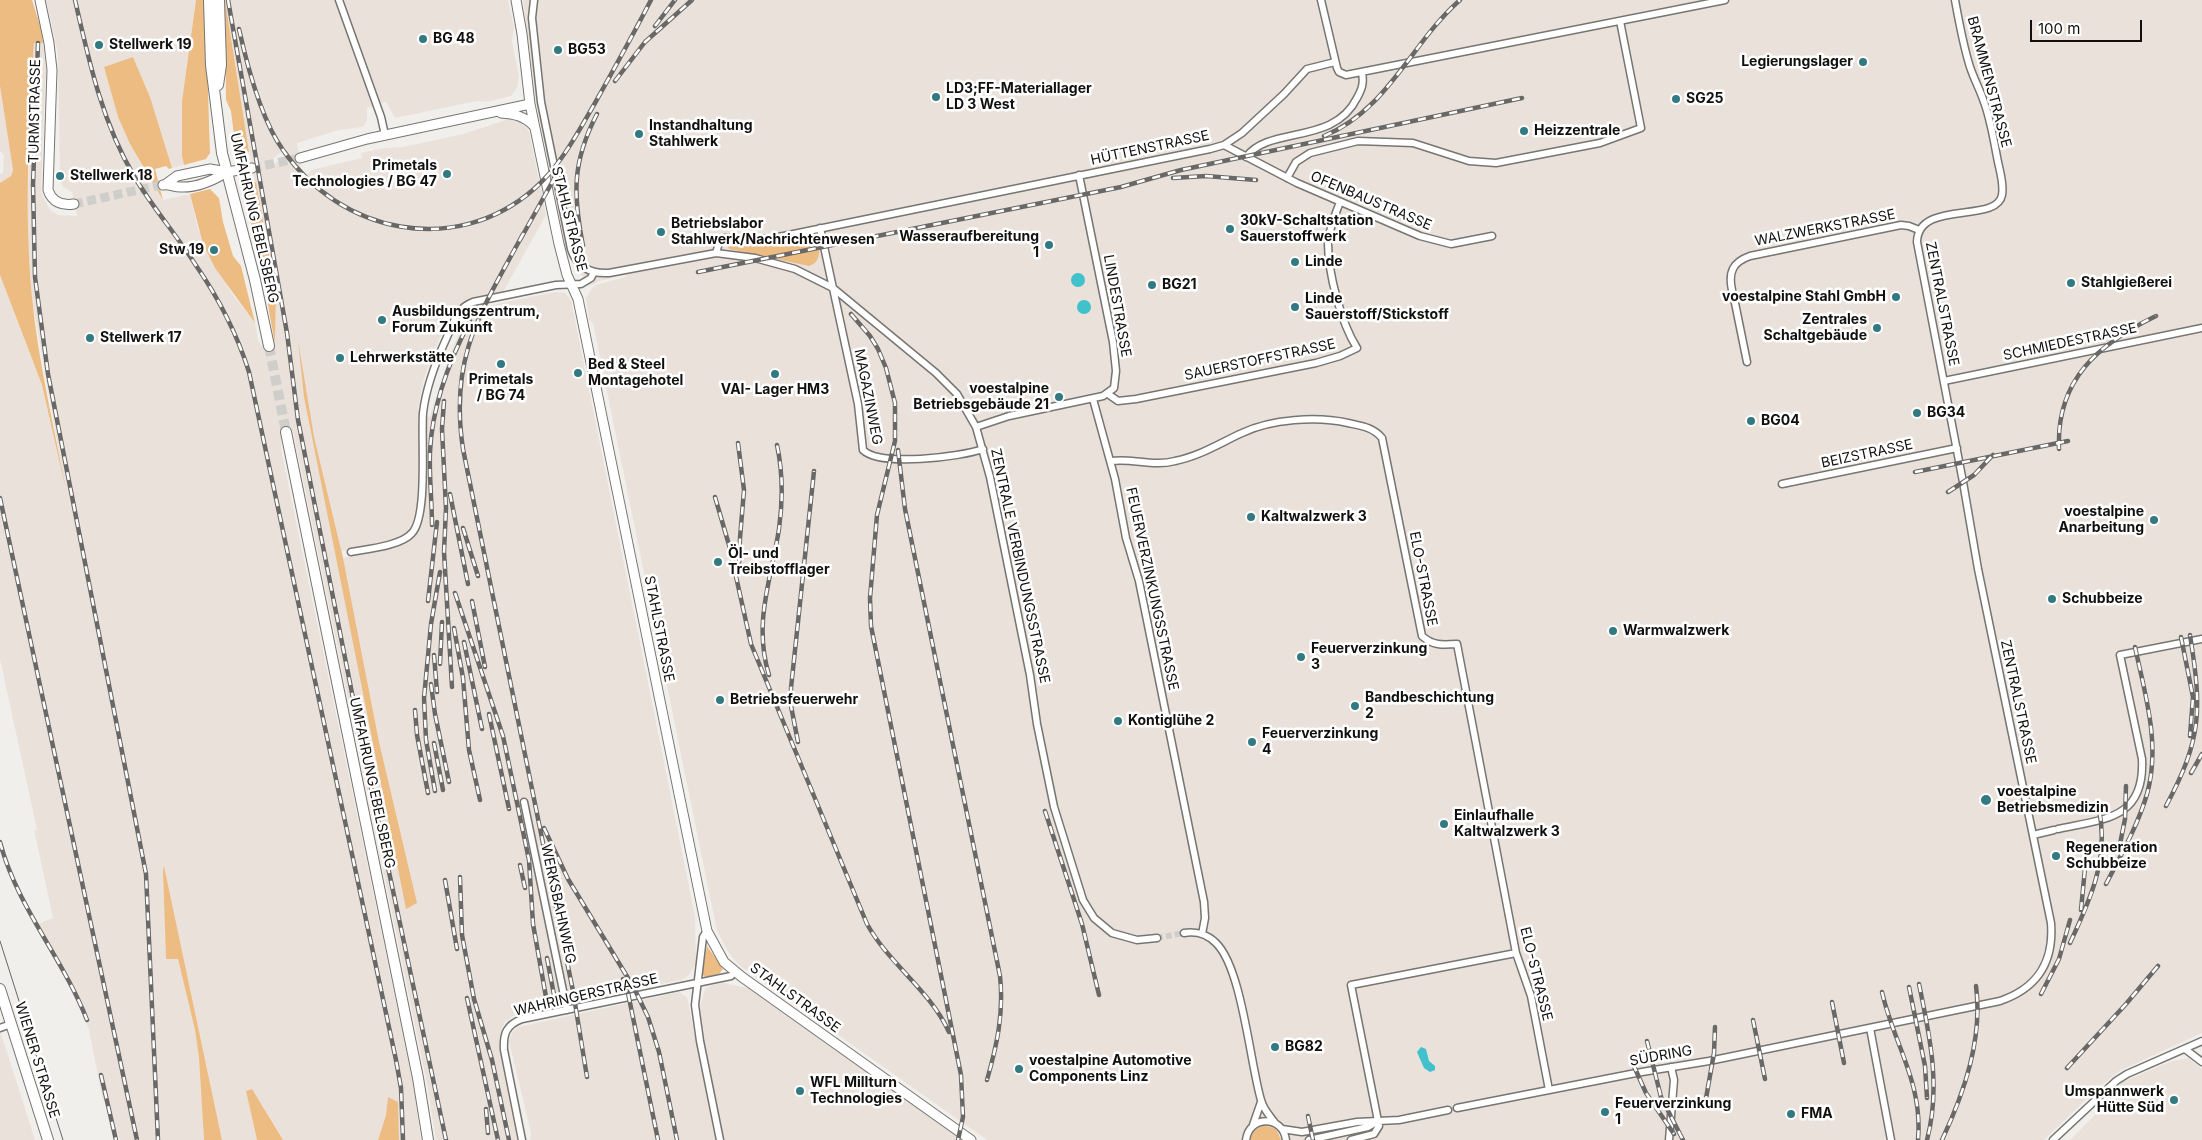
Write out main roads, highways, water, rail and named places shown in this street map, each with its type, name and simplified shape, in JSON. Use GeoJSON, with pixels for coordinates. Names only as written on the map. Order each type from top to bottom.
{"type":"FeatureCollection","features":[{"type":"Feature","properties":{"kind":"main road","name":"UMFAHRUNG EBELSBERG"},"geometry":{"type":"LineString","coordinates":[[209,0],[211,65],[219,132],[268,346]]}},
{"type":"Feature","properties":{"kind":"main road","name":"UMFAHRUNG EBELSBERG"},"geometry":{"type":"LineString","coordinates":[[216,96],[221,65],[219,0]]}},
{"type":"Feature","properties":{"kind":"main road","name":"UMFAHRUNG EBELSBERG"},"geometry":{"type":"LineString","coordinates":[[286,432],[418,1078],[428,1140]]}},
{"type":"Feature","properties":{"kind":"main road","name":"WIENER STRASSE"},"geometry":{"type":"LineString","coordinates":[[0,988],[48,1140]]}},
{"type":"Feature","properties":{"kind":"water"},"geometry":{"type":"Polygon","coordinates":[[[1075,273],[1081,273],[1085,280],[1081,287],[1075,287],[1071,283],[1071,277],[1075,273]]]}},
{"type":"Feature","properties":{"kind":"water"},"geometry":{"type":"Polygon","coordinates":[[[1081,300],[1087,300],[1091,307],[1087,314],[1081,314],[1077,310],[1077,304],[1081,300]]]}},
{"type":"Feature","properties":{"kind":"water"},"geometry":{"type":"Polygon","coordinates":[[[1421,1047],[1426,1049],[1429,1061],[1435,1066],[1435,1070],[1430,1072],[1424,1068],[1417,1052],[1421,1047]]]}},
{"type":"Feature","properties":{"kind":"tunnel"},"geometry":{"type":"LineString","coordinates":[[252,168],[300,158]]}},
{"type":"Feature","properties":{"kind":"tunnel"},"geometry":{"type":"LineString","coordinates":[[74,204],[161,185]]}},
{"type":"Feature","properties":{"kind":"tunnel"},"geometry":{"type":"LineString","coordinates":[[269,346],[286,432]]}},
{"type":"Feature","properties":{"kind":"tunnel"},"geometry":{"type":"LineString","coordinates":[[1157,938],[1184,933]]}},
{"type":"Feature","properties":{"kind":"tram line"},"geometry":{"type":"LineString","coordinates":[[0,941],[63,1140]]}},
{"type":"Feature","properties":{"kind":"railway"},"geometry":{"type":"LineString","coordinates":[[75,0],[98,91],[113,134],[134,176],[211,289],[233,330],[249,372],[396,1060],[401,1088],[403,1140]]}},
{"type":"Feature","properties":{"kind":"railway"},"geometry":{"type":"LineString","coordinates":[[228,0],[287,333],[298,420],[365,759],[446,1140]]}},
{"type":"Feature","properties":{"kind":"railway"},"geometry":{"type":"LineString","coordinates":[[239,29],[246,59],[268,124],[283,150],[307,178],[335,201],[367,217],[400,227],[435,229],[469,224],[503,211],[544,180],[575,138],[651,0]]}},
{"type":"Feature","properties":{"kind":"railway"},"geometry":{"type":"LineString","coordinates":[[655,26],[675,0]]}},
{"type":"Feature","properties":{"kind":"railway"},"geometry":{"type":"LineString","coordinates":[[615,81],[645,42],[692,0]]}},
{"type":"Feature","properties":{"kind":"railway"},"geometry":{"type":"LineString","coordinates":[[1324,136],[1346,124],[1365,110],[1382,93],[1427,36],[1460,0]]}},
{"type":"Feature","properties":{"kind":"railway"},"geometry":{"type":"LineString","coordinates":[[38,43],[33,185],[35,277],[48,374],[146,874],[158,1140]]}},
{"type":"Feature","properties":{"kind":"railway"},"geometry":{"type":"LineString","coordinates":[[698,272],[1121,187],[1181,170],[1522,98]]}},
{"type":"Feature","properties":{"kind":"railway"},"geometry":{"type":"LineString","coordinates":[[583,246],[577,210],[577,178],[583,148],[597,114]]}},
{"type":"Feature","properties":{"kind":"railway"},"geometry":{"type":"LineString","coordinates":[[520,240],[560,168]]}},
{"type":"Feature","properties":{"kind":"railway"},"geometry":{"type":"LineString","coordinates":[[1173,178],[1206,176],[1256,180]]}},
{"type":"Feature","properties":{"kind":"railway"},"geometry":{"type":"LineString","coordinates":[[523,234],[494,287],[472,336],[465,361],[461,387],[460,416],[463,449],[573,991],[587,1077]]}},
{"type":"Feature","properties":{"kind":"railway"},"geometry":{"type":"LineString","coordinates":[[851,314],[870,336],[878,349],[886,368],[895,403],[895,441],[877,515],[870,598],[871,626],[961,1075],[963,1117],[958,1140]]}},
{"type":"Feature","properties":{"kind":"railway"},"geometry":{"type":"LineString","coordinates":[[2059,449],[2060,425],[2065,403],[2073,384],[2085,367],[2099,352],[2116,339],[2156,316]]}},
{"type":"Feature","properties":{"kind":"railway"},"geometry":{"type":"LineString","coordinates":[[432,525],[430,461],[434,418],[449,368],[470,321]]}},
{"type":"Feature","properties":{"kind":"railway"},"geometry":{"type":"LineString","coordinates":[[444,401],[442,429],[446,508],[444,552],[452,687]]}},
{"type":"Feature","properties":{"kind":"railway"},"geometry":{"type":"LineString","coordinates":[[1915,472],[2068,441]]}},
{"type":"Feature","properties":{"kind":"railway"},"geometry":{"type":"LineString","coordinates":[[738,443],[744,490],[739,567]]}},
{"type":"Feature","properties":{"kind":"railway"},"geometry":{"type":"LineString","coordinates":[[769,675],[765,656],[763,619],[781,508],[782,487],[777,445]]}},
{"type":"Feature","properties":{"kind":"railway"},"geometry":{"type":"LineString","coordinates":[[898,450],[905,509],[1000,976],[1001,1003],[999,1029],[987,1080]]}},
{"type":"Feature","properties":{"kind":"railway"},"geometry":{"type":"LineString","coordinates":[[1948,492],[1974,475],[1993,455]]}},
{"type":"Feature","properties":{"kind":"railway"},"geometry":{"type":"LineString","coordinates":[[798,742],[791,706],[791,688],[814,471]]}},
{"type":"Feature","properties":{"kind":"railway"},"geometry":{"type":"LineString","coordinates":[[450,494],[468,584]]}},
{"type":"Feature","properties":{"kind":"railway"},"geometry":{"type":"LineString","coordinates":[[715,497],[729,545],[751,644],[867,924],[886,952],[931,1003],[949,1032]]}},
{"type":"Feature","properties":{"kind":"railway"},"geometry":{"type":"LineString","coordinates":[[0,498],[137,1140]]}},
{"type":"Feature","properties":{"kind":"railway"},"geometry":{"type":"LineString","coordinates":[[428,601],[437,522]]}},
{"type":"Feature","properties":{"kind":"railway"},"geometry":{"type":"LineString","coordinates":[[463,528],[478,576]]}},
{"type":"Feature","properties":{"kind":"railway"},"geometry":{"type":"LineString","coordinates":[[435,791],[426,740],[424,698],[431,624],[440,572]]}},
{"type":"Feature","properties":{"kind":"railway"},"geometry":{"type":"LineString","coordinates":[[455,593],[503,736],[529,860],[533,924],[546,997]]}},
{"type":"Feature","properties":{"kind":"railway"},"geometry":{"type":"LineString","coordinates":[[472,601],[485,667]]}},
{"type":"Feature","properties":{"kind":"railway"},"geometry":{"type":"LineString","coordinates":[[440,664],[442,622]]}},
{"type":"Feature","properties":{"kind":"railway"},"geometry":{"type":"LineString","coordinates":[[454,628],[463,678],[469,750],[480,800]]}},
{"type":"Feature","properties":{"kind":"railway"},"geometry":{"type":"LineString","coordinates":[[2166,806],[2187,762],[2196,724],[2196,684],[2190,635]]}},
{"type":"Feature","properties":{"kind":"railway"},"geometry":{"type":"LineString","coordinates":[[2181,637],[2193,697],[2190,736]]}},
{"type":"Feature","properties":{"kind":"railway"},"geometry":{"type":"LineString","coordinates":[[464,642],[482,729]]}},
{"type":"Feature","properties":{"kind":"railway"},"geometry":{"type":"LineString","coordinates":[[2106,884],[2139,817],[2151,776],[2152,738],[2150,720],[2135,647]]}},
{"type":"Feature","properties":{"kind":"railway"},"geometry":{"type":"LineString","coordinates":[[434,655],[437,692]]}},
{"type":"Feature","properties":{"kind":"railway"},"geometry":{"type":"LineString","coordinates":[[431,684],[449,782]]}},
{"type":"Feature","properties":{"kind":"railway"},"geometry":{"type":"LineString","coordinates":[[415,710],[417,735],[428,793]]}},
{"type":"Feature","properties":{"kind":"railway"},"geometry":{"type":"LineString","coordinates":[[489,714],[509,809]]}},
{"type":"Feature","properties":{"kind":"railway"},"geometry":{"type":"LineString","coordinates":[[434,743],[443,790]]}},
{"type":"Feature","properties":{"kind":"railway"},"geometry":{"type":"LineString","coordinates":[[2191,773],[2202,754]]}},
{"type":"Feature","properties":{"kind":"railway"},"geometry":{"type":"LineString","coordinates":[[2119,849],[2125,819],[2126,786]]}},
{"type":"Feature","properties":{"kind":"railway"},"geometry":{"type":"LineString","coordinates":[[2070,943],[2091,894],[2100,862],[2102,845],[2099,809]]}},
{"type":"Feature","properties":{"kind":"railway"},"geometry":{"type":"LineString","coordinates":[[1045,811],[1082,924],[1099,995]]}},
{"type":"Feature","properties":{"kind":"railway"},"geometry":{"type":"LineString","coordinates":[[544,828],[568,879],[634,988],[648,1017],[659,1052],[677,1140]]}},
{"type":"Feature","properties":{"kind":"railway"},"geometry":{"type":"LineString","coordinates":[[0,842],[17,889],[66,975],[87,1020]]}},
{"type":"Feature","properties":{"kind":"railway"},"geometry":{"type":"LineString","coordinates":[[520,865],[525,888]]}},
{"type":"Feature","properties":{"kind":"railway"},"geometry":{"type":"LineString","coordinates":[[2081,910],[2085,868]]}},
{"type":"Feature","properties":{"kind":"railway"},"geometry":{"type":"LineString","coordinates":[[460,877],[462,935],[474,999],[492,1060],[509,1140]]}},
{"type":"Feature","properties":{"kind":"railway"},"geometry":{"type":"LineString","coordinates":[[445,880],[457,949]]}},
{"type":"Feature","properties":{"kind":"railway"},"geometry":{"type":"LineString","coordinates":[[2041,994],[2059,959],[2070,920]]}},
{"type":"Feature","properties":{"kind":"railway"},"geometry":{"type":"LineString","coordinates":[[547,958],[554,995]]}},
{"type":"Feature","properties":{"kind":"railway"},"geometry":{"type":"LineString","coordinates":[[2067,1068],[2158,966]]}},
{"type":"Feature","properties":{"kind":"railway"},"geometry":{"type":"LineString","coordinates":[[623,979],[628,993],[658,1140]]}},
{"type":"Feature","properties":{"kind":"railway"},"geometry":{"type":"LineString","coordinates":[[1919,984],[1927,1023],[1934,1081],[1931,1120],[1927,1140]]}},
{"type":"Feature","properties":{"kind":"railway"},"geometry":{"type":"LineString","coordinates":[[1942,1140],[1958,1104],[1970,1065],[1977,1026],[1976,986]]}},
{"type":"Feature","properties":{"kind":"railway"},"geometry":{"type":"LineString","coordinates":[[1909,987],[1925,1066],[1927,1098]]}},
{"type":"Feature","properties":{"kind":"railway"},"geometry":{"type":"LineString","coordinates":[[1882,992],[1912,1082],[1918,1119],[1918,1140]]}},
{"type":"Feature","properties":{"kind":"railway"},"geometry":{"type":"LineString","coordinates":[[467,998],[498,1140]]}},
{"type":"Feature","properties":{"kind":"railway"},"geometry":{"type":"LineString","coordinates":[[1832,1002],[1844,1063]]}},
{"type":"Feature","properties":{"kind":"railway"},"geometry":{"type":"LineString","coordinates":[[1753,1020],[1765,1079]]}},
{"type":"Feature","properties":{"kind":"railway"},"geometry":{"type":"LineString","coordinates":[[1705,1104],[1714,1053],[1715,1027]]}},
{"type":"Feature","properties":{"kind":"railway"},"geometry":{"type":"LineString","coordinates":[[1647,1041],[1661,1097],[1683,1140]]}},
{"type":"Feature","properties":{"kind":"railway"},"geometry":{"type":"LineString","coordinates":[[1633,1064],[1646,1093],[1674,1134]]}},
{"type":"Feature","properties":{"kind":"railway"},"geometry":{"type":"LineString","coordinates":[[101,1075],[116,1140]]}},
{"type":"Feature","properties":{"kind":"railway"},"geometry":{"type":"LineString","coordinates":[[486,1109],[488,1133]]}},
{"type":"Feature","properties":{"kind":"railway"},"geometry":{"type":"LineString","coordinates":[[1308,1116],[1313,1140]]}},
{"type":"Feature","properties":{"kind":"place","name":"BG 48"},"geometry":{"type":"Point","coordinates":[423,39]}},
{"type":"Feature","properties":{"kind":"place","name":"Stellwerk 19"},"geometry":{"type":"Point","coordinates":[99,45]}},
{"type":"Feature","properties":{"kind":"place","name":"BG53"},"geometry":{"type":"Point","coordinates":[558,50]}},
{"type":"Feature","properties":{"kind":"place","name":"Legierungslager"},"geometry":{"type":"Point","coordinates":[1863,62]}},
{"type":"Feature","properties":{"kind":"place","name":"LD3;FF-Materiallager LD 3 West"},"geometry":{"type":"Point","coordinates":[936,97]}},
{"type":"Feature","properties":{"kind":"place","name":"SG25"},"geometry":{"type":"Point","coordinates":[1676,99]}},
{"type":"Feature","properties":{"kind":"place","name":"Heizzentrale"},"geometry":{"type":"Point","coordinates":[1524,131]}},
{"type":"Feature","properties":{"kind":"place","name":"Instandhaltung Stahlwerk"},"geometry":{"type":"Point","coordinates":[639,134]}},
{"type":"Feature","properties":{"kind":"place","name":"Primetals Technologies / BG 47"},"geometry":{"type":"Point","coordinates":[447,174]}},
{"type":"Feature","properties":{"kind":"place","name":"Stellwerk 18"},"geometry":{"type":"Point","coordinates":[60,176]}},
{"type":"Feature","properties":{"kind":"place","name":"30kV-Schaltstation Sauerstoffwerk"},"geometry":{"type":"Point","coordinates":[1230,229]}},
{"type":"Feature","properties":{"kind":"place","name":"Betriebslabor Stahlwerk/Nachrichtenwesen"},"geometry":{"type":"Point","coordinates":[661,232]}},
{"type":"Feature","properties":{"kind":"place","name":"Wasseraufbereitung 1"},"geometry":{"type":"Point","coordinates":[1049,245]}},
{"type":"Feature","properties":{"kind":"place","name":"Stw 19"},"geometry":{"type":"Point","coordinates":[214,250]}},
{"type":"Feature","properties":{"kind":"place","name":"Linde"},"geometry":{"type":"Point","coordinates":[1295,262]}},
{"type":"Feature","properties":{"kind":"place","name":"Stahlgießerei"},"geometry":{"type":"Point","coordinates":[2071,283]}},
{"type":"Feature","properties":{"kind":"place","name":"BG21"},"geometry":{"type":"Point","coordinates":[1152,285]}},
{"type":"Feature","properties":{"kind":"place","name":"voestalpine Stahl GmbH"},"geometry":{"type":"Point","coordinates":[1896,297]}},
{"type":"Feature","properties":{"kind":"place","name":"Linde Sauerstoff/Stickstoff"},"geometry":{"type":"Point","coordinates":[1295,307]}},
{"type":"Feature","properties":{"kind":"place","name":"Ausbildungszentrum, Forum Zukunft"},"geometry":{"type":"Point","coordinates":[382,320]}},
{"type":"Feature","properties":{"kind":"place","name":"Zentrales Schaltgebäude"},"geometry":{"type":"Point","coordinates":[1877,328]}},
{"type":"Feature","properties":{"kind":"place","name":"Stellwerk 17"},"geometry":{"type":"Point","coordinates":[90,338]}},
{"type":"Feature","properties":{"kind":"place","name":"Lehrwerkstätte"},"geometry":{"type":"Point","coordinates":[340,358]}},
{"type":"Feature","properties":{"kind":"place","name":"Primetals / BG 74"},"geometry":{"type":"Point","coordinates":[501,364]}},
{"type":"Feature","properties":{"kind":"place","name":"Bed & Steel Montagehotel"},"geometry":{"type":"Point","coordinates":[578,373]}},
{"type":"Feature","properties":{"kind":"place","name":"VAI- Lager HM3"},"geometry":{"type":"Point","coordinates":[775,374]}},
{"type":"Feature","properties":{"kind":"place","name":"voestalpine Betriebsgebäude 21"},"geometry":{"type":"Point","coordinates":[1059,397]}},
{"type":"Feature","properties":{"kind":"place","name":"BG34"},"geometry":{"type":"Point","coordinates":[1917,413]}},
{"type":"Feature","properties":{"kind":"place","name":"BG04"},"geometry":{"type":"Point","coordinates":[1751,421]}},
{"type":"Feature","properties":{"kind":"place","name":"Kaltwalzwerk 3"},"geometry":{"type":"Point","coordinates":[1251,517]}},
{"type":"Feature","properties":{"kind":"place","name":"voestalpine Anarbeitung"},"geometry":{"type":"Point","coordinates":[2154,520]}},
{"type":"Feature","properties":{"kind":"place","name":"Öl- und Treibstofflager"},"geometry":{"type":"Point","coordinates":[718,562]}},
{"type":"Feature","properties":{"kind":"place","name":"Schubbeize"},"geometry":{"type":"Point","coordinates":[2052,599]}},
{"type":"Feature","properties":{"kind":"place","name":"Warmwalzwerk"},"geometry":{"type":"Point","coordinates":[1613,631]}},
{"type":"Feature","properties":{"kind":"place","name":"Feuerverzinkung 3"},"geometry":{"type":"Point","coordinates":[1301,657]}},
{"type":"Feature","properties":{"kind":"place","name":"Betriebsfeuerwehr"},"geometry":{"type":"Point","coordinates":[720,700]}},
{"type":"Feature","properties":{"kind":"place","name":"Bandbeschichtung 2"},"geometry":{"type":"Point","coordinates":[1355,706]}},
{"type":"Feature","properties":{"kind":"place","name":"Kontiglühe 2"},"geometry":{"type":"Point","coordinates":[1118,721]}},
{"type":"Feature","properties":{"kind":"place","name":"Feuerverzinkung 4"},"geometry":{"type":"Point","coordinates":[1252,742]}},
{"type":"Feature","properties":{"kind":"place","name":"voestalpine Betriebsmedizin"},"geometry":{"type":"Point","coordinates":[1986,800]}},
{"type":"Feature","properties":{"kind":"place","name":"Einlaufhalle Kaltwalzwerk 3"},"geometry":{"type":"Point","coordinates":[1444,824]}},
{"type":"Feature","properties":{"kind":"place","name":"Regeneration Schubbeize"},"geometry":{"type":"Point","coordinates":[2056,856]}},
{"type":"Feature","properties":{"kind":"place","name":"BG82"},"geometry":{"type":"Point","coordinates":[1275,1047]}},
{"type":"Feature","properties":{"kind":"place","name":"voestalpine Automotive Components Linz"},"geometry":{"type":"Point","coordinates":[1019,1069]}},
{"type":"Feature","properties":{"kind":"place","name":"WFL Millturn Technologies"},"geometry":{"type":"Point","coordinates":[800,1091]}},
{"type":"Feature","properties":{"kind":"place","name":"Umspannwerk Hütte Süd"},"geometry":{"type":"Point","coordinates":[2174,1100]}},
{"type":"Feature","properties":{"kind":"place","name":"Feuerverzinkung 1"},"geometry":{"type":"Point","coordinates":[1605,1112]}},
{"type":"Feature","properties":{"kind":"place","name":"FMA"},"geometry":{"type":"Point","coordinates":[1791,1114]}}]}
